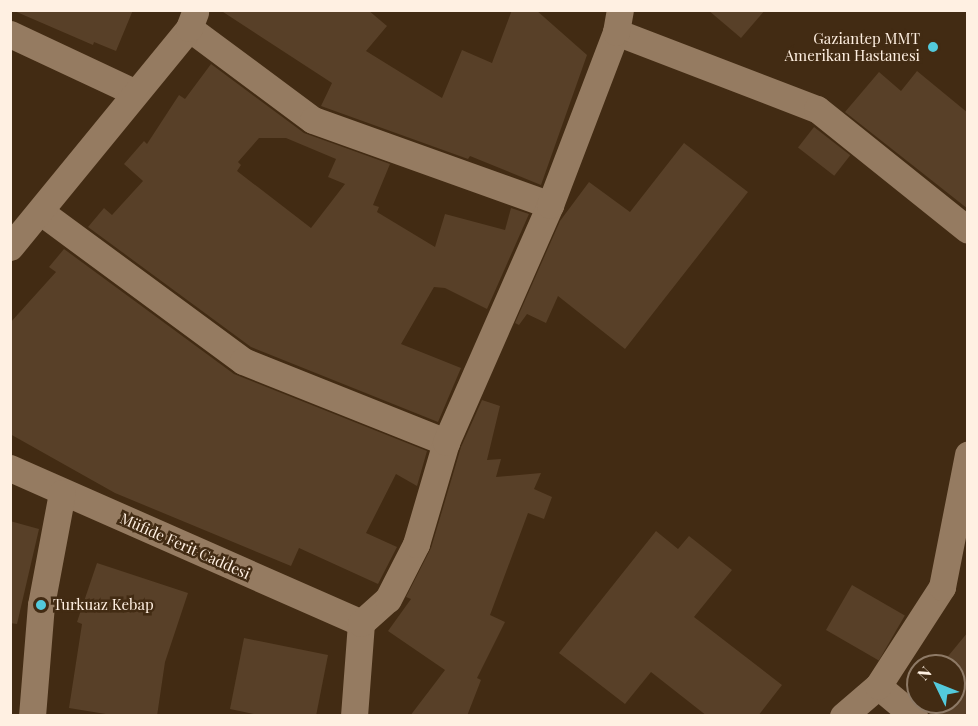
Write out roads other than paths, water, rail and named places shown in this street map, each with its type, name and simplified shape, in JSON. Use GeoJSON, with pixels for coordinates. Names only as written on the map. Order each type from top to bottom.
{"type":"FeatureCollection","features":[{"type":"Feature","properties":{"kind":"street"},"geometry":{"type":"LineString","coordinates":[[10,247],[41,212],[192,19],[314,120],[550,205]]}},
{"type":"Feature","properties":{"kind":"street"},"geometry":{"type":"LineString","coordinates":[[354,716],[361,623],[388,599],[416,544],[446,442],[550,205],[618,21],[817,109],[968,231]]}},
{"type":"Feature","properties":{"kind":"street"},"geometry":{"type":"LineString","coordinates":[[10,34],[134,92]]}},
{"type":"Feature","properties":{"kind":"street"},"geometry":{"type":"LineString","coordinates":[[41,212],[243,361],[446,442]]}},
{"type":"Feature","properties":{"kind":"street"},"geometry":{"type":"LineString","coordinates":[[843,716],[878,686],[942,587],[961,535],[968,455]]}},
{"type":"Feature","properties":{"kind":"street","name":"Müfide Ferit Caddesi"},"geometry":{"type":"LineString","coordinates":[[10,468],[62,493],[361,623]]}},
{"type":"Feature","properties":{"kind":"street"},"geometry":{"type":"LineString","coordinates":[[32,716],[41,605],[62,493]]}},
{"type":"Feature","properties":{"kind":"street"},"geometry":{"type":"LineString","coordinates":[[878,686],[914,716]]}},
{"type":"Feature","properties":{"kind":"place","name":"Gaziantep MMT Amerikan Hastanesi"},"geometry":{"type":"Point","coordinates":[933,47]}},
{"type":"Feature","properties":{"kind":"place","name":"Turkuaz Kebap"},"geometry":{"type":"Point","coordinates":[41,605]}}]}
